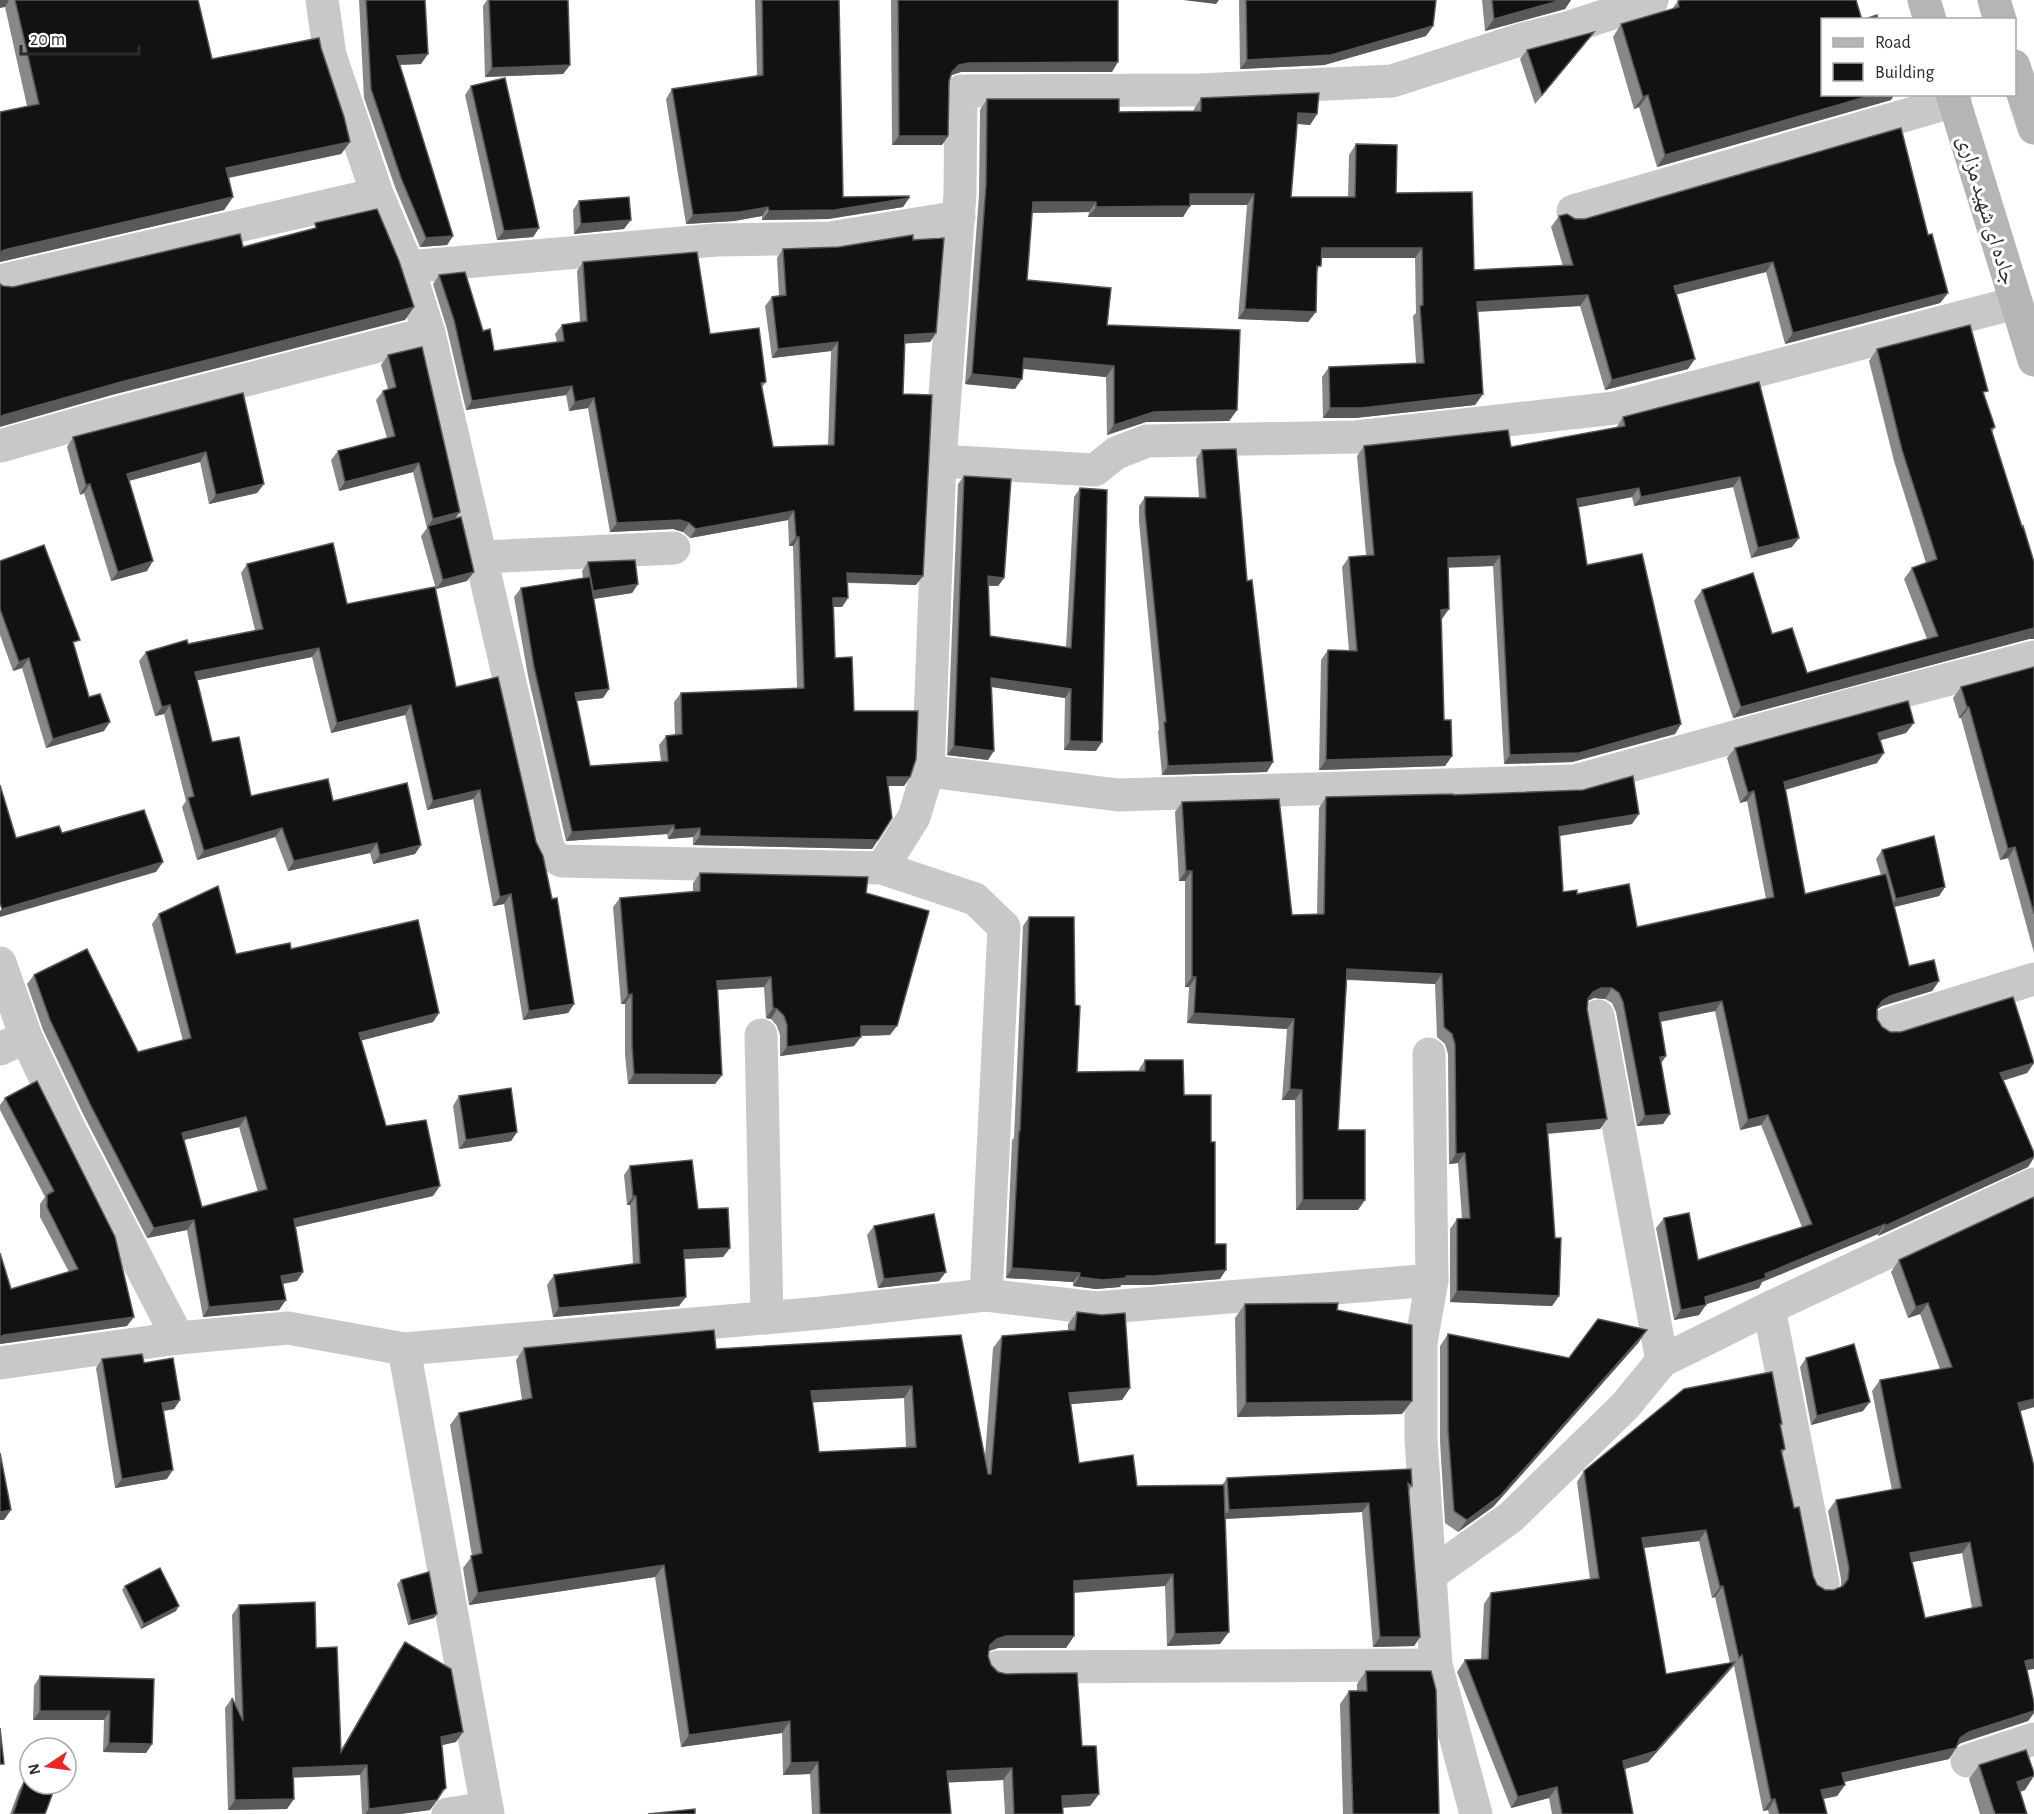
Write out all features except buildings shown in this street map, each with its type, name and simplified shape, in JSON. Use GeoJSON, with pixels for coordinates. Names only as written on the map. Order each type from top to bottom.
{"type":"FeatureCollection","features":[{"type":"Feature","properties":{"kind":"main road"},"geometry":{"type":"LineString","coordinates":[[1924,0],[1929,18]]}},
{"type":"Feature","properties":{"kind":"main road"},"geometry":{"type":"LineString","coordinates":[[1994,0],[1999,18]]}},
{"type":"Feature","properties":{"kind":"main road"},"geometry":{"type":"LineString","coordinates":[[2016,72],[2034,129]]}},
{"type":"Feature","properties":{"kind":"main road","name":"جاده ای شهید مزاری"},"geometry":{"type":"LineString","coordinates":[[1954,98],[2034,360]]}},
{"type":"Feature","properties":{"kind":"street"},"geometry":{"type":"LineString","coordinates":[[322,0],[330,55],[377,194],[408,267],[429,333],[548,847],[552,856],[562,861],[882,868],[975,899],[1004,927],[986,1295]]}},
{"type":"Feature","properties":{"kind":"street"},"geometry":{"type":"LineString","coordinates":[[882,868],[914,817],[928,771],[940,461],[959,217],[961,91],[1199,90],[1392,81],[1652,0]]}},
{"type":"Feature","properties":{"kind":"street"},"geometry":{"type":"LineString","coordinates":[[1573,211],[1954,98]]}},
{"type":"Feature","properties":{"kind":"street"},"geometry":{"type":"LineString","coordinates":[[0,281],[377,194]]}},
{"type":"Feature","properties":{"kind":"street"},"geometry":{"type":"LineString","coordinates":[[408,267],[716,240],[830,238],[959,217]]}},
{"type":"Feature","properties":{"kind":"street"},"geometry":{"type":"LineString","coordinates":[[940,461],[1095,470],[1116,453],[1147,441],[1356,437],[1615,408],[2015,303]]}},
{"type":"Feature","properties":{"kind":"street"},"geometry":{"type":"LineString","coordinates":[[0,446],[117,413],[429,333]]}},
{"type":"Feature","properties":{"kind":"street"},"geometry":{"type":"LineString","coordinates":[[481,557],[675,548]]}},
{"type":"Feature","properties":{"kind":"street"},"geometry":{"type":"LineString","coordinates":[[928,771],[1118,795],[1575,781],[2034,657]]}},
{"type":"Feature","properties":{"kind":"street"},"geometry":{"type":"LineString","coordinates":[[0,963],[13,1043],[67,1124],[178,1338]]}},
{"type":"Feature","properties":{"kind":"street"},"geometry":{"type":"LineString","coordinates":[[1888,1024],[2034,979]]}},
{"type":"Feature","properties":{"kind":"street"},"geometry":{"type":"LineString","coordinates":[[1598,1016],[1662,1361]]}},
{"type":"Feature","properties":{"kind":"street"},"geometry":{"type":"LineString","coordinates":[[761,1035],[767,1318]]}},
{"type":"Feature","properties":{"kind":"street"},"geometry":{"type":"LineString","coordinates":[[1429,1054],[1432,1280],[1421,1343],[1421,1439],[1436,1665],[1476,1814]]}},
{"type":"Feature","properties":{"kind":"street"},"geometry":{"type":"LineString","coordinates":[[1430,1575],[1511,1517],[1625,1406],[1662,1361],[1769,1308],[2034,1184]]}},
{"type":"Feature","properties":{"kind":"street"},"geometry":{"type":"LineString","coordinates":[[0,1363],[178,1338],[288,1328],[404,1348],[767,1318],[986,1295],[1096,1308],[1432,1280]]}},
{"type":"Feature","properties":{"kind":"street"},"geometry":{"type":"LineString","coordinates":[[1769,1308],[1823,1583]]}},
{"type":"Feature","properties":{"kind":"street"},"geometry":{"type":"LineString","coordinates":[[404,1348],[488,1811],[448,1814]]}},
{"type":"Feature","properties":{"kind":"street"},"geometry":{"type":"LineString","coordinates":[[998,1667],[1436,1665]]}},
{"type":"Feature","properties":{"kind":"street"},"geometry":{"type":"LineString","coordinates":[[1967,1761],[2034,1739]]}}]}
